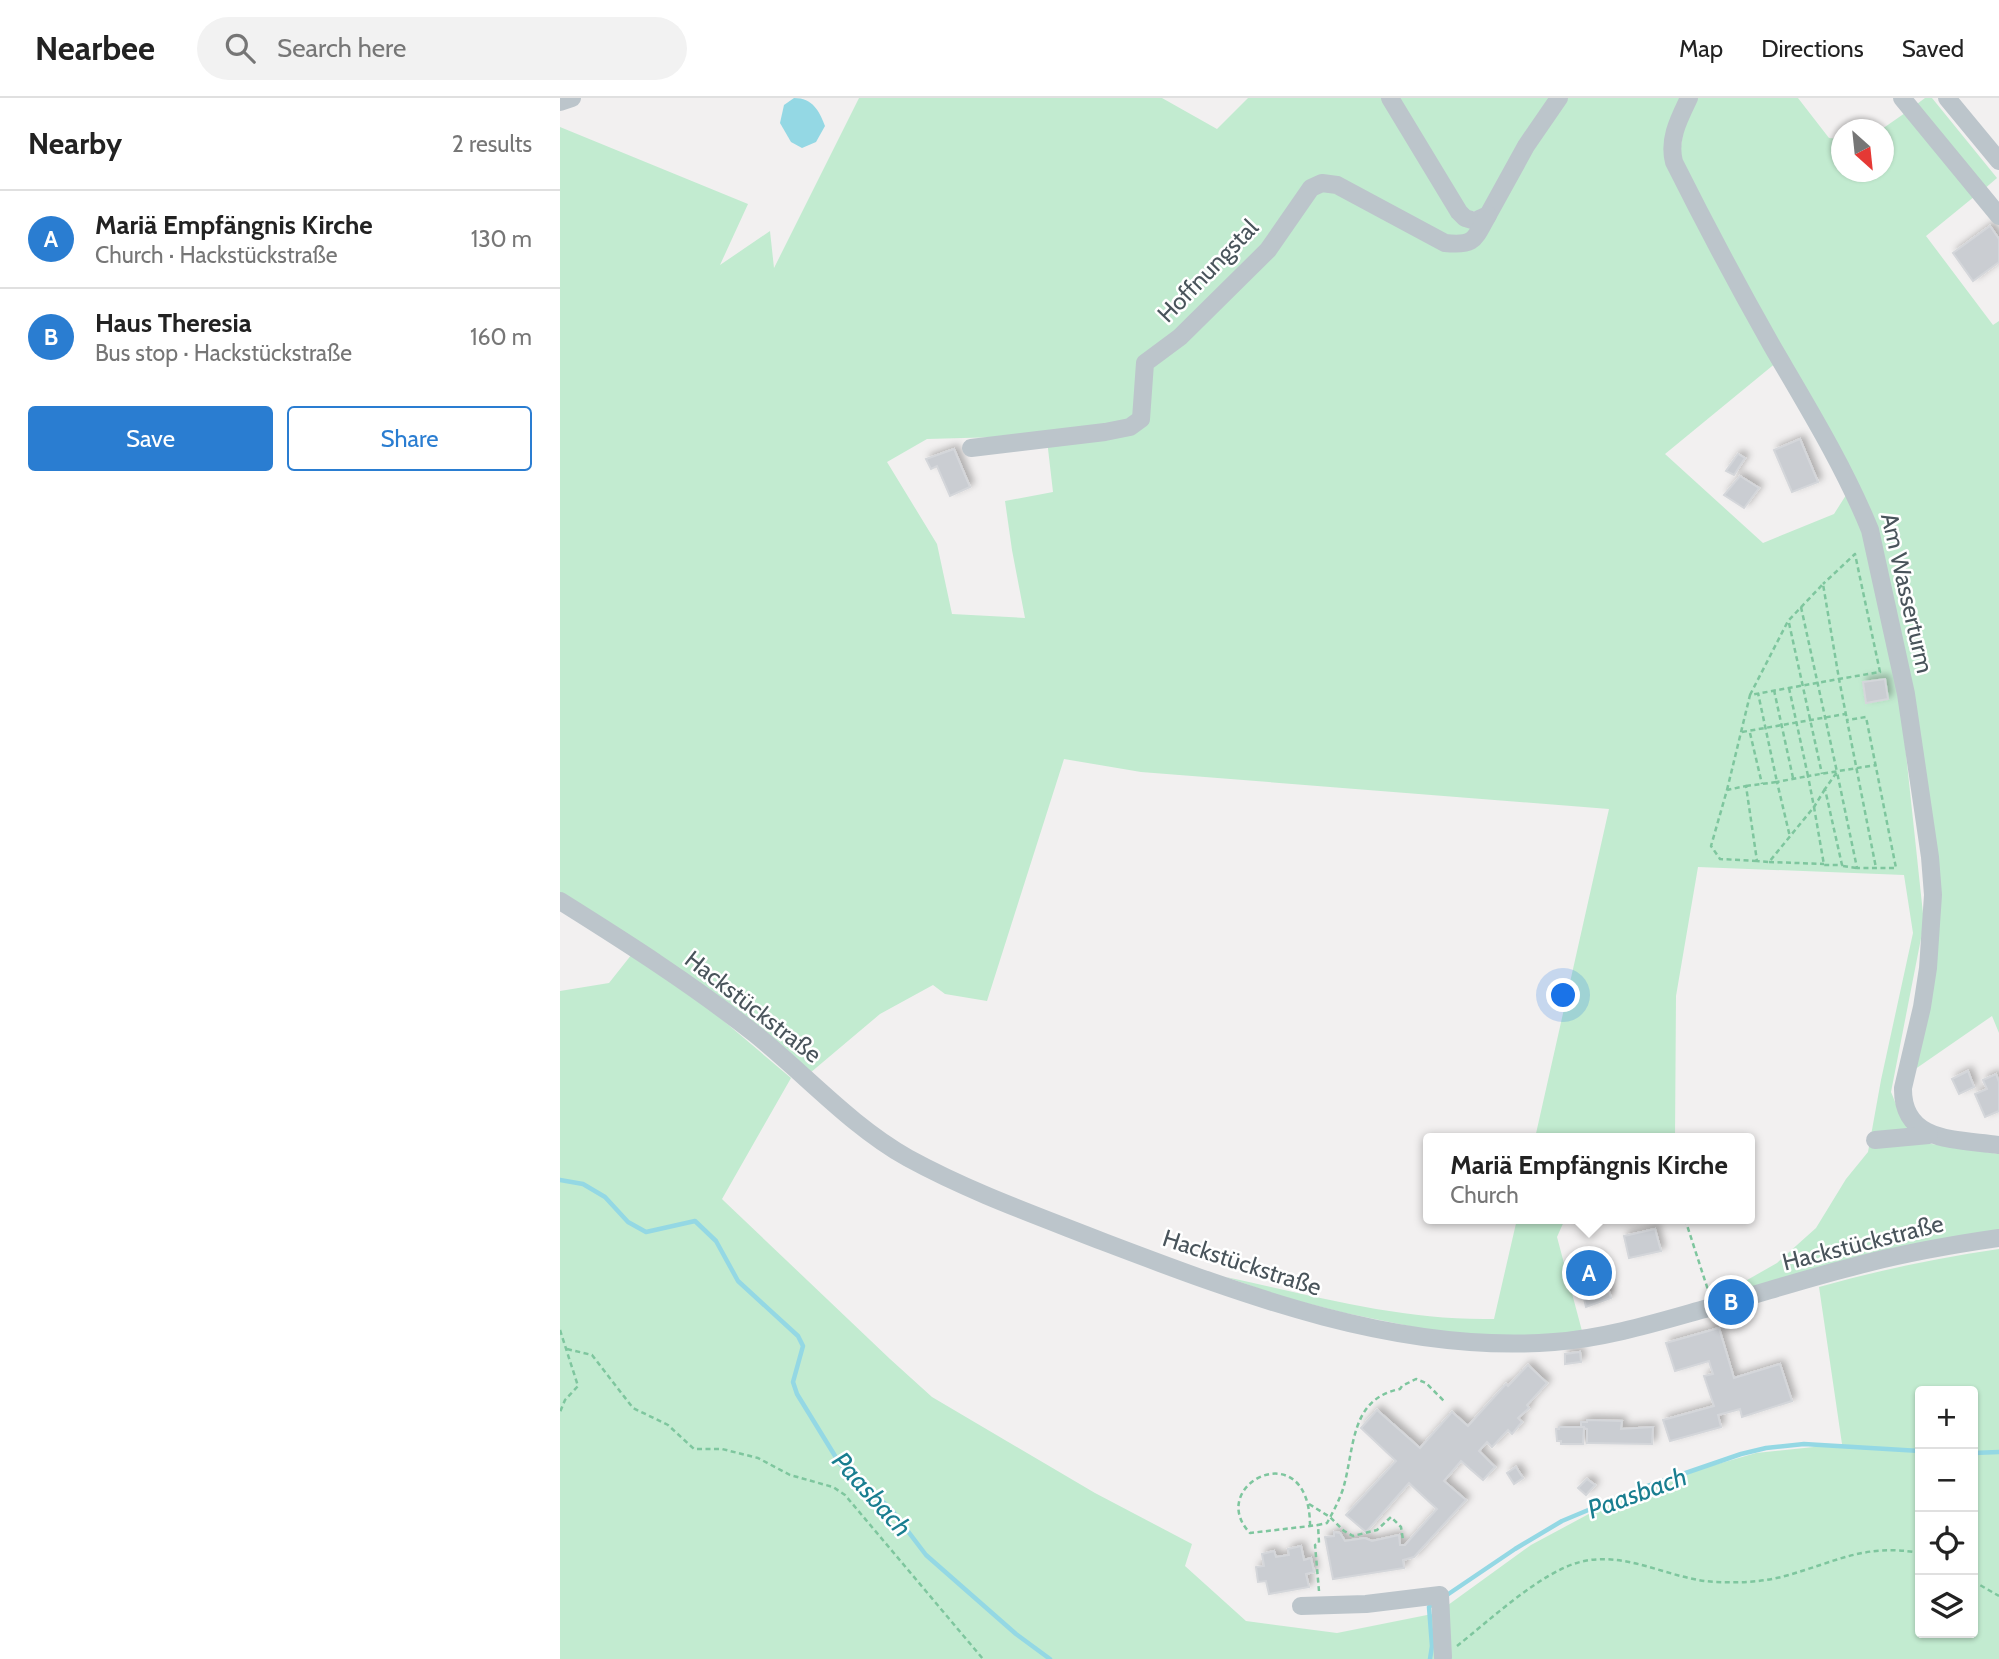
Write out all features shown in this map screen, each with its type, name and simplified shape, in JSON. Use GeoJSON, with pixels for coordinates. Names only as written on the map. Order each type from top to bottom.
{"type":"FeatureCollection","features":[{"type":"Feature","properties":{"kind":"street"},"geometry":{"type":"LineString","coordinates":[[560,102],[572,98]]}},
{"type":"Feature","properties":{"kind":"street"},"geometry":{"type":"LineString","coordinates":[[1390,98],[1440,176],[1459,212],[1465,218],[1475,221],[1488,215],[1525,146],[1559,98]]}},
{"type":"Feature","properties":{"kind":"street","name":"Am Wasserturm"},"geometry":{"type":"LineString","coordinates":[[1689,98],[1671,144],[1674,162],[1745,298],[1824,435],[1870,530],[1906,694],[1930,857],[1933,914],[1928,968],[1903,1088],[1903,1102],[1909,1115],[1918,1127],[1929,1135]]}},
{"type":"Feature","properties":{"kind":"street"},"geometry":{"type":"LineString","coordinates":[[1902,98],[1999,216]]}},
{"type":"Feature","properties":{"kind":"street"},"geometry":{"type":"LineString","coordinates":[[1947,98],[1999,161]]}},
{"type":"Feature","properties":{"kind":"street","name":"Hoffnungstal"},"geometry":{"type":"LineString","coordinates":[[971,448],[1105,432],[1130,427],[1141,419],[1145,363],[1180,337],[1210,309],[1268,250],[1311,188],[1322,183],[1337,186],[1445,243],[1464,245],[1473,240],[1488,215]]}},
{"type":"Feature","properties":{"kind":"street","name":"Hackstückstraße"},"geometry":{"type":"LineString","coordinates":[[560,901],[701,992],[760,1038],[844,1111],[907,1157],[1018,1209],[1224,1287],[1278,1305],[1362,1325],[1464,1343],[1556,1342],[1599,1336],[1852,1267],[1951,1245],[1999,1238]]}},
{"type":"Feature","properties":{"kind":"street"},"geometry":{"type":"LineString","coordinates":[[1875,1140],[1929,1135],[1999,1145]]}},
{"type":"Feature","properties":{"kind":"street"},"geometry":{"type":"LineString","coordinates":[[1301,1606],[1441,1603],[1443,1657]]}},
{"type":"Feature","properties":{"kind":"path"},"geometry":{"type":"LineString","coordinates":[[1750,695],[1880,672],[1855,554],[1788,621],[1750,695],[1711,846],[1720,859],[1896,868],[1866,717],[1847,720]]}},
{"type":"Feature","properties":{"kind":"path"},"geometry":{"type":"LineString","coordinates":[[1823,584],[1876,868]]}},
{"type":"Feature","properties":{"kind":"path"},"geometry":{"type":"LineString","coordinates":[[1801,607],[1857,868]]}},
{"type":"Feature","properties":{"kind":"path"},"geometry":{"type":"LineString","coordinates":[[1788,621],[1822,774]]}},
{"type":"Feature","properties":{"kind":"path"},"geometry":{"type":"LineString","coordinates":[[1789,688],[1824,864]]}},
{"type":"Feature","properties":{"kind":"path"},"geometry":{"type":"LineString","coordinates":[[1774,690],[1793,779]]}},
{"type":"Feature","properties":{"kind":"path"},"geometry":{"type":"LineString","coordinates":[[1758,693],[1790,837]]}},
{"type":"Feature","properties":{"kind":"path"},"geometry":{"type":"LineString","coordinates":[[1742,732],[1846,714]]}},
{"type":"Feature","properties":{"kind":"path"},"geometry":{"type":"LineString","coordinates":[[1750,732],[1762,784]]}},
{"type":"Feature","properties":{"kind":"path"},"geometry":{"type":"LineString","coordinates":[[1727,790],[1875,765]]}},
{"type":"Feature","properties":{"kind":"path"},"geometry":{"type":"LineString","coordinates":[[1769,862],[1814,807],[1838,772]]}},
{"type":"Feature","properties":{"kind":"path"},"geometry":{"type":"LineString","coordinates":[[1746,786],[1757,861]]}},
{"type":"Feature","properties":{"kind":"path"},"geometry":{"type":"LineString","coordinates":[[1825,789],[1842,865]]}},
{"type":"Feature","properties":{"kind":"path"},"geometry":{"type":"LineString","coordinates":[[1687,1224],[1713,1307]]}},
{"type":"Feature","properties":{"kind":"path"},"geometry":{"type":"LineString","coordinates":[[560,1330],[578,1386],[565,1400],[560,1412]]}},
{"type":"Feature","properties":{"kind":"path"},"geometry":{"type":"LineString","coordinates":[[566,1349],[592,1355],[633,1408],[668,1425],[694,1449],[722,1449],[758,1458],[790,1475],[833,1487],[845,1495],[983,1659]]}},
{"type":"Feature","properties":{"kind":"path"},"geometry":{"type":"LineString","coordinates":[[1310,1526],[1307,1496],[1299,1484],[1288,1476],[1271,1473],[1257,1477],[1246,1486],[1240,1498],[1238,1512],[1242,1524],[1250,1533],[1310,1526],[1318,1525],[1327,1523],[1343,1489],[1357,1425],[1377,1396],[1400,1390],[1402,1386],[1416,1379],[1426,1383],[1444,1401]]}},
{"type":"Feature","properties":{"kind":"path"},"geometry":{"type":"LineString","coordinates":[[1309,1504],[1331,1517],[1353,1536],[1377,1530],[1391,1517],[1401,1527],[1403,1540]]}},
{"type":"Feature","properties":{"kind":"path"},"geometry":{"type":"LineString","coordinates":[[1318,1525],[1320,1543],[1315,1545],[1320,1605]]}},
{"type":"Feature","properties":{"kind":"path"},"geometry":{"type":"LineString","coordinates":[[1443,1657],[1522,1595],[1551,1576],[1578,1563],[1607,1558],[1619,1559],[1687,1579],[1737,1582],[1786,1576],[1864,1551],[1885,1549],[1915,1552]]}},
{"type":"Feature","properties":{"kind":"path"},"geometry":{"type":"LineString","coordinates":[[1978,1584],[1999,1596]]}},
{"type":"Feature","properties":{"kind":"green space"},"geometry":{"type":"Polygon","coordinates":[[[859,98],[1162,98],[1217,129],[1248,98],[1386,98],[1466,222],[1474,225],[1481,222],[1472,237],[1459,242],[1447,241],[1339,183],[1321,178],[1310,182],[1263,249],[1178,335],[1143,361],[1138,415],[1129,421],[1034,436],[927,439],[887,462],[937,544],[952,614],[1025,618],[1005,501],[1053,492],[1047,440],[1129,431],[1146,423],[1147,364],[1196,327],[1240,286],[1273,248],[1299,208],[1312,194],[1324,189],[1336,191],[1448,248],[1459,250],[1476,242],[1528,146],[1563,98],[1683,98],[1669,142],[1671,169],[1777,362],[1665,454],[1763,543],[1834,514],[1848,492],[1867,540],[1901,707],[1924,923],[1891,1092],[1902,1119],[1925,1143],[1999,1154],[1999,1231],[1899,1248],[1838,1262],[1712,1300],[1777,1263],[1816,1228],[1846,1179],[1868,1152],[1913,933],[1904,875],[1698,867],[1676,996],[1675,1133],[1536,1133],[1609,809],[1141,772],[1064,759],[987,1001],[945,994],[933,985],[880,1014],[810,1073],[731,1005],[560,894],[560,127],[748,204],[720,265],[770,231],[774,268],[859,98]]]}},
{"type":"Feature","properties":{"kind":"green space"},"geometry":{"type":"Polygon","coordinates":[[[1393,98],[1555,98],[1487,212],[1463,211],[1393,98]]]}},
{"type":"Feature","properties":{"kind":"green space"},"geometry":{"type":"Polygon","coordinates":[[[1697,98],[1798,98],[1831,138],[1831,182],[1894,182],[1894,121],[1905,113],[1975,196],[1926,236],[1993,325],[1999,321],[1999,1033],[1992,1016],[1911,1072],[1938,923],[1880,541],[1679,159],[1684,127],[1697,98]]]}},
{"type":"Feature","properties":{"kind":"green space"},"geometry":{"type":"Polygon","coordinates":[[[1925,98],[1932,98],[1997,178],[1983,190],[1913,107],[1925,98]]]}},
{"type":"Feature","properties":{"kind":"green space"},"geometry":{"type":"Polygon","coordinates":[[[632,954],[712,1011],[791,1078],[722,1199],[932,1397],[1095,1493],[1192,1544],[1185,1566],[1246,1621],[1337,1633],[1437,1613],[1531,1545],[1598,1509],[1704,1468],[1756,1453],[1842,1444],[1819,1287],[1909,1265],[1999,1249],[1999,1659],[560,1659],[560,991],[609,983],[632,954]]]}},
{"type":"Feature","properties":{"kind":"green space"},"geometry":{"type":"Polygon","coordinates":[[[1516,1224],[1563,1224],[1557,1237],[1582,1331],[1555,1337],[1463,1337],[1345,1313],[1283,1297],[1226,1277],[1392,1312],[1460,1319],[1494,1319],[1516,1224]]]}},
{"type":"Feature","properties":{"kind":"water"},"geometry":{"type":"Polygon","coordinates":[[[794,98],[811,103],[825,126],[816,142],[802,148],[791,142],[780,123],[784,105],[794,98]]]}},
{"type":"Feature","properties":{"kind":"building"},"geometry":{"type":"Polygon","coordinates":[[[1990,226],[1999,239],[1999,262],[1973,281],[1953,253],[1990,226]]]}},
{"type":"Feature","properties":{"kind":"building"},"geometry":{"type":"Polygon","coordinates":[[[1800,439],[1818,482],[1792,492],[1774,450],[1800,439]]]}},
{"type":"Feature","properties":{"kind":"building"},"geometry":{"type":"Polygon","coordinates":[[[954,449],[970,487],[950,496],[937,466],[931,469],[926,459],[954,449]]]}},
{"type":"Feature","properties":{"kind":"building"},"geometry":{"type":"Polygon","coordinates":[[[1738,454],[1745,458],[1734,475],[1726,471],[1738,454]]]}},
{"type":"Feature","properties":{"kind":"building"},"geometry":{"type":"Polygon","coordinates":[[[1740,476],[1759,488],[1744,508],[1724,495],[1740,476]]]}},
{"type":"Feature","properties":{"kind":"building"},"geometry":{"type":"Polygon","coordinates":[[[1885,679],[1888,699],[1866,703],[1863,682],[1885,679]]]}},
{"type":"Feature","properties":{"kind":"building"},"geometry":{"type":"Polygon","coordinates":[[[1968,1071],[1974,1087],[1959,1094],[1952,1079],[1968,1071]]]}},
{"type":"Feature","properties":{"kind":"building"},"geometry":{"type":"Polygon","coordinates":[[[1996,1074],[1999,1082],[1999,1111],[1985,1117],[1975,1094],[1987,1089],[1983,1080],[1996,1074]]]}},
{"type":"Feature","properties":{"kind":"building"},"geometry":{"type":"Polygon","coordinates":[[[1655,1229],[1661,1251],[1629,1258],[1624,1236],[1655,1229]]]}},
{"type":"Feature","properties":{"kind":"building"},"geometry":{"type":"Polygon","coordinates":[[[1597,1256],[1604,1285],[1607,1284],[1611,1298],[1586,1307],[1575,1262],[1597,1256]]]}},
{"type":"Feature","properties":{"kind":"building"},"geometry":{"type":"Polygon","coordinates":[[[1719,1328],[1734,1378],[1780,1364],[1792,1401],[1742,1417],[1740,1409],[1718,1415],[1721,1427],[1670,1441],[1663,1420],[1714,1406],[1704,1376],[1713,1374],[1709,1361],[1675,1371],[1666,1343],[1719,1328]]]}},
{"type":"Feature","properties":{"kind":"building"},"geometry":{"type":"Polygon","coordinates":[[[1580,1352],[1581,1362],[1565,1364],[1565,1354],[1580,1352]]]}},
{"type":"Feature","properties":{"kind":"building"},"geometry":{"type":"Polygon","coordinates":[[[1528,1365],[1547,1383],[1518,1418],[1522,1422],[1512,1434],[1508,1430],[1492,1447],[1487,1442],[1479,1451],[1495,1467],[1483,1480],[1461,1461],[1444,1481],[1466,1500],[1414,1557],[1403,1560],[1404,1568],[1333,1579],[1325,1537],[1334,1536],[1334,1532],[1340,1533],[1345,1541],[1365,1538],[1372,1541],[1399,1535],[1400,1545],[1405,1545],[1437,1509],[1409,1483],[1366,1532],[1346,1515],[1396,1461],[1361,1428],[1377,1410],[1420,1448],[1452,1412],[1468,1426],[1506,1384],[1508,1386],[1528,1365]]]}},
{"type":"Feature","properties":{"kind":"building"},"geometry":{"type":"Polygon","coordinates":[[[1622,1421],[1621,1429],[1653,1427],[1652,1444],[1587,1443],[1587,1429],[1581,1427],[1581,1422],[1622,1421]]]}},
{"type":"Feature","properties":{"kind":"building"},"geometry":{"type":"Polygon","coordinates":[[[1584,1427],[1583,1444],[1561,1444],[1561,1441],[1557,1441],[1556,1429],[1584,1427]]]}},
{"type":"Feature","properties":{"kind":"building"},"geometry":{"type":"Polygon","coordinates":[[[1516,1467],[1523,1478],[1514,1484],[1507,1473],[1516,1467]]]}},
{"type":"Feature","properties":{"kind":"building"},"geometry":{"type":"Polygon","coordinates":[[[1587,1479],[1595,1485],[1586,1495],[1578,1488],[1587,1479]]]}},
{"type":"Feature","properties":{"kind":"building"},"geometry":{"type":"Polygon","coordinates":[[[1301,1546],[1304,1560],[1311,1558],[1314,1572],[1306,1574],[1309,1587],[1269,1594],[1266,1581],[1258,1582],[1256,1567],[1264,1566],[1262,1554],[1274,1551],[1276,1557],[1289,1555],[1288,1549],[1301,1546]]]}},
{"type":"Feature","properties":{"kind":"waterway","name":"Paasbach"},"geometry":{"type":"LineString","coordinates":[[560,1180],[583,1184],[605,1197],[628,1222],[646,1232],[695,1221],[716,1241],[738,1281],[798,1336],[803,1346],[793,1382],[797,1394],[840,1464],[891,1509],[926,1555],[1016,1634],[1050,1659]]}},
{"type":"Feature","properties":{"kind":"waterway","name":"Paasbach"},"geometry":{"type":"LineString","coordinates":[[1444,1597],[1562,1521],[1636,1490],[1741,1454],[1804,1444],[1915,1451]]}},
{"type":"Feature","properties":{"kind":"waterway","name":"Paasbach"},"geometry":{"type":"LineString","coordinates":[[1978,1453],[1999,1452]]}},
{"type":"Feature","properties":{"kind":"waterway","name":"Paasbach"},"geometry":{"type":"LineString","coordinates":[[1430,1659],[1432,1646],[1429,1607],[1434,1603]]}},
{"type":"Feature","properties":{"kind":"place","name":"Mariä Empfängnis Kirche"},"geometry":{"type":"Point","coordinates":[1589,1273]}},
{"type":"Feature","properties":{"kind":"place","name":"Haus Theresia"},"geometry":{"type":"Point","coordinates":[1731,1302]}}]}
